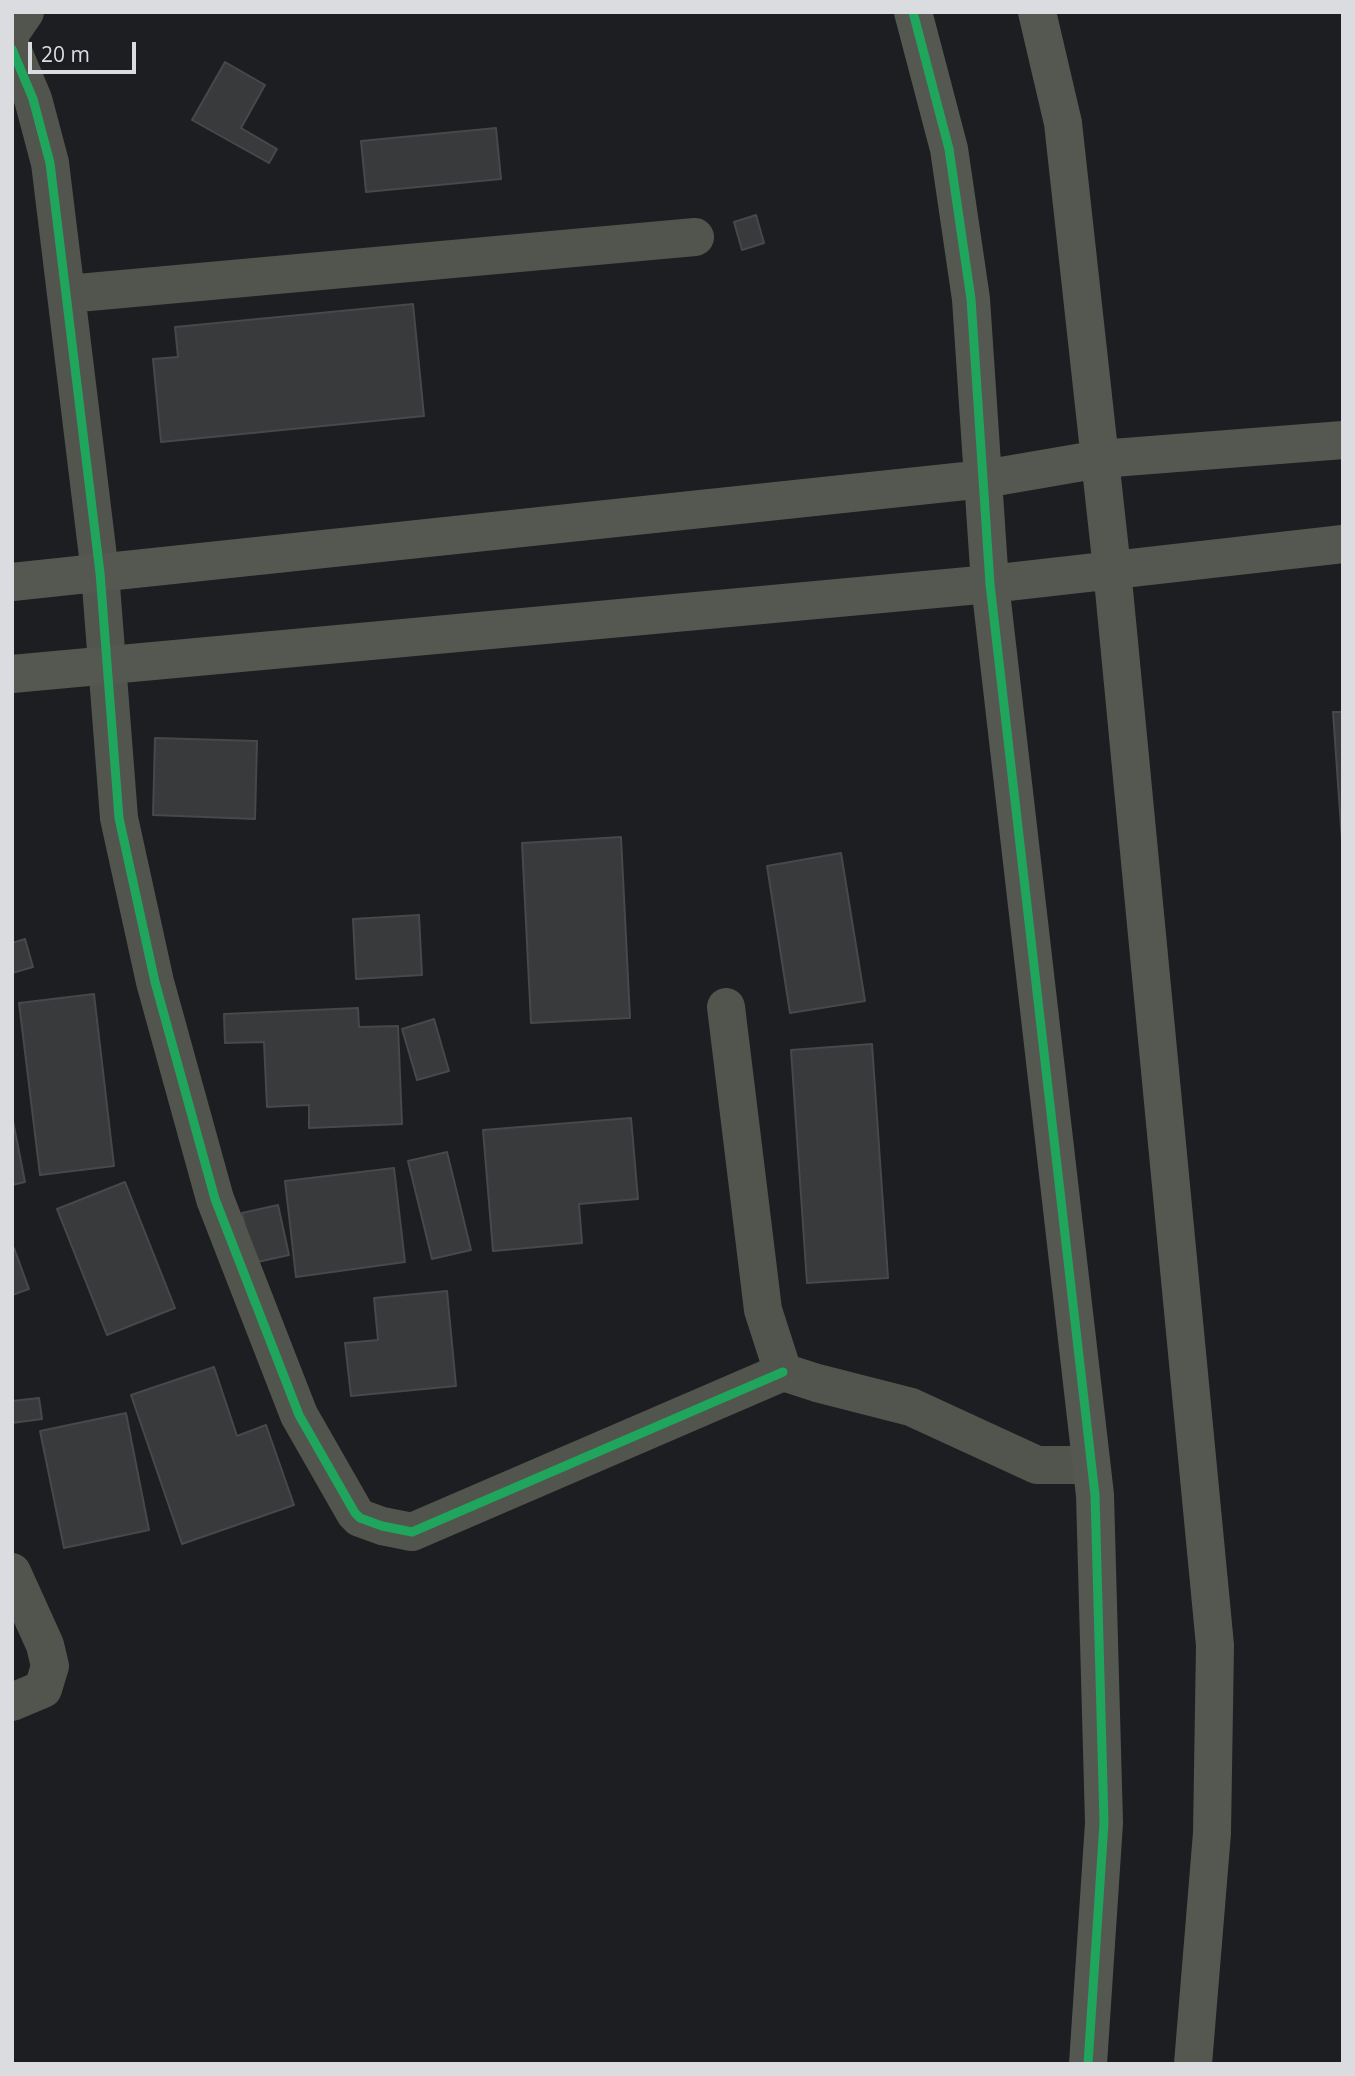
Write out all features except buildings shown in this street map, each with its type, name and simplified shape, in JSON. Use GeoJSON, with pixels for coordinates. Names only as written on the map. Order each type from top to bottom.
{"type":"FeatureCollection","features":[{"type":"Feature","properties":{"kind":"street"},"geometry":{"type":"LineString","coordinates":[[12,31],[26,12]]}},
{"type":"Feature","properties":{"kind":"street"},"geometry":{"type":"LineString","coordinates":[[913,12],[949,149],[971,299],[990,584],[1095,1495],[1104,1823],[1088,2064]]}},
{"type":"Feature","properties":{"kind":"street"},"geometry":{"type":"LineString","coordinates":[[1037,12],[1063,122],[1112,569],[1215,1644],[1212,1833],[1193,2064]]}},
{"type":"Feature","properties":{"kind":"street"},"geometry":{"type":"LineString","coordinates":[[12,49],[33,99],[50,163],[100,573],[120,818],[155,982],[215,1199],[299,1415],[355,1513],[359,1518],[382,1526],[412,1532],[783,1372],[911,1407],[1037,1465],[1091,1465]]}},
{"type":"Feature","properties":{"kind":"street"},"geometry":{"type":"LineString","coordinates":[[67,294],[695,237]]}},
{"type":"Feature","properties":{"kind":"street"},"geometry":{"type":"LineString","coordinates":[[12,582],[984,480],[1100,459],[1343,440]]}},
{"type":"Feature","properties":{"kind":"street"},"geometry":{"type":"LineString","coordinates":[[12,674],[990,584],[1343,544]]}},
{"type":"Feature","properties":{"kind":"street"},"geometry":{"type":"LineString","coordinates":[[726,1007],[763,1310],[783,1372]]}},
{"type":"Feature","properties":{"kind":"street"},"geometry":{"type":"LineString","coordinates":[[12,1572],[45,1645],[50,1666],[43,1689],[12,1702]]}},
{"type":"Feature","properties":{"kind":"cycle path"},"geometry":{"type":"LineString","coordinates":[[913,12],[949,149],[971,299],[990,584],[1095,1495],[1104,1823],[1088,2064]]}},
{"type":"Feature","properties":{"kind":"cycle path"},"geometry":{"type":"LineString","coordinates":[[12,49],[33,99],[50,163],[100,573],[119,818],[155,982],[215,1199],[299,1415],[355,1513],[360,1518],[382,1526],[412,1532],[783,1372]]}}]}
